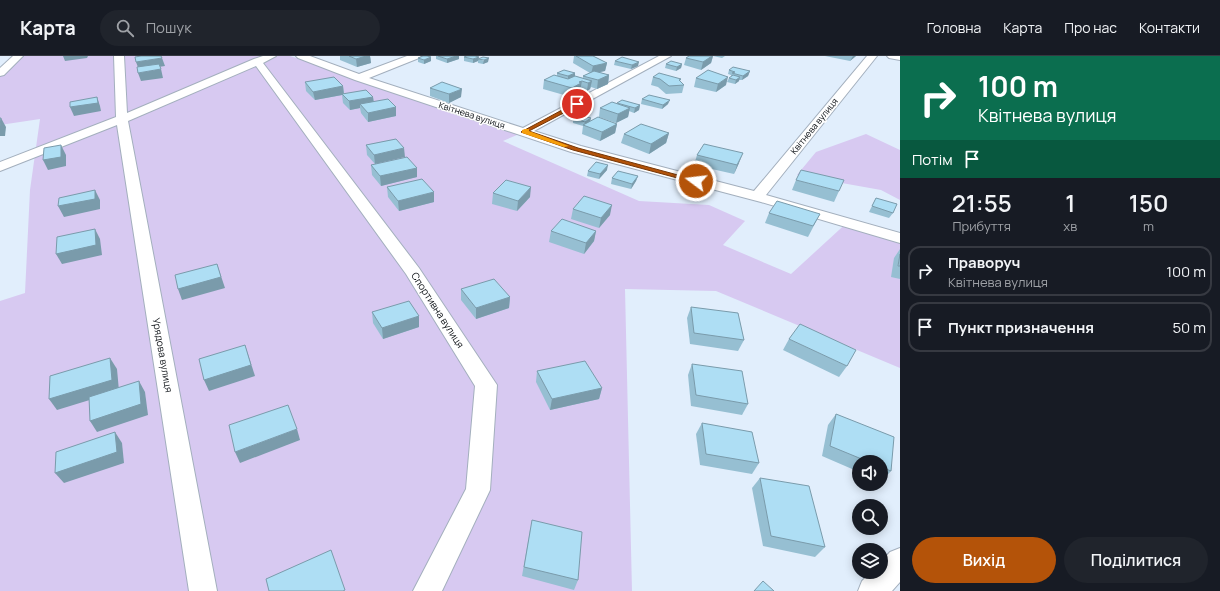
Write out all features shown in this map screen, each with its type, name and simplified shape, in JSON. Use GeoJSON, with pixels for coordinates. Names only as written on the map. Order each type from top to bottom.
{"type":"FeatureCollection","features":[{"type":"Feature","properties":{"kind":"street"},"geometry":{"type":"LineString","coordinates":[[0,73],[18,56]]}},
{"type":"Feature","properties":{"kind":"street","name":"Урядова вулиця"},"geometry":{"type":"LineString","coordinates":[[119,56],[122,120],[203,591]]}},
{"type":"Feature","properties":{"kind":"street","name":"Квітнева вулиця"},"geometry":{"type":"LineString","coordinates":[[302,56],[359,78],[576,149],[756,197],[900,238]]}},
{"type":"Feature","properties":{"kind":"street"},"geometry":{"type":"LineString","coordinates":[[359,78],[416,56]]}},
{"type":"Feature","properties":{"kind":"street"},"geometry":{"type":"LineString","coordinates":[[524,132],[666,56]]}},
{"type":"Feature","properties":{"kind":"street","name":"Квітнева вулиця"},"geometry":{"type":"LineString","coordinates":[[756,197],[872,56]]}},
{"type":"Feature","properties":{"kind":"street"},"geometry":{"type":"LineString","coordinates":[[892,56],[900,57]]}},
{"type":"Feature","properties":{"kind":"street"},"geometry":{"type":"LineString","coordinates":[[0,167],[122,120],[264,59]]}},
{"type":"Feature","properties":{"kind":"street","name":"Спортивна вулиця"},"geometry":{"type":"LineString","coordinates":[[264,59],[413,272],[486,385],[478,490],[427,591]]}},
{"type":"Feature","properties":{"kind":"street"},"geometry":{"type":"LineString","coordinates":[[872,591],[900,562]]}},
{"type":"Feature","properties":{"kind":"shaded area"},"geometry":{"type":"Polygon","coordinates":[[[18,56],[290,56],[524,132],[503,141],[639,201],[709,205],[745,221],[723,245],[791,274],[851,219],[900,239],[900,368],[716,291],[625,289],[632,591],[0,591],[0,301],[25,293],[30,190],[40,119],[0,125],[0,73],[18,56]]]}},
{"type":"Feature","properties":{"kind":"shaded area"},"geometry":{"type":"Polygon","coordinates":[[[866,134],[900,150],[900,200],[881,190],[797,175],[816,152],[866,134]]]}},
{"type":"Feature","properties":{"kind":"building"},"geometry":{"type":"Polygon","coordinates":[[[161,56],[162,58],[136,62],[135,57],[161,56]]]}},
{"type":"Feature","properties":{"kind":"building"},"geometry":{"type":"Polygon","coordinates":[[[349,56],[366,56],[356,59],[349,56]]]}},
{"type":"Feature","properties":{"kind":"building"},"geometry":{"type":"Polygon","coordinates":[[[423,56],[431,57],[424,60],[418,58],[423,56]]]}},
{"type":"Feature","properties":{"kind":"building"},"geometry":{"type":"Polygon","coordinates":[[[438,56],[456,56],[447,59],[438,56]]]}},
{"type":"Feature","properties":{"kind":"building"},"geometry":{"type":"Polygon","coordinates":[[[576,56],[593,56],[607,63],[593,66],[576,56]]]}},
{"type":"Feature","properties":{"kind":"building"},"geometry":{"type":"Polygon","coordinates":[[[689,56],[712,56],[703,62],[686,58],[689,56]]]}},
{"type":"Feature","properties":{"kind":"building"},"geometry":{"type":"Polygon","coordinates":[[[464,57],[479,57],[473,59],[464,57]]]}},
{"type":"Feature","properties":{"kind":"building"},"geometry":{"type":"Polygon","coordinates":[[[483,57],[489,58],[484,60],[478,59],[483,57]]]}},
{"type":"Feature","properties":{"kind":"building"},"geometry":{"type":"Polygon","coordinates":[[[622,57],[639,62],[632,65],[615,61],[622,57]]]}},
{"type":"Feature","properties":{"kind":"building"},"geometry":{"type":"Polygon","coordinates":[[[671,61],[682,64],[677,67],[666,64],[671,61]]]}},
{"type":"Feature","properties":{"kind":"building"},"geometry":{"type":"Polygon","coordinates":[[[159,64],[161,69],[138,73],[137,67],[159,64]]]}},
{"type":"Feature","properties":{"kind":"building"},"geometry":{"type":"Polygon","coordinates":[[[733,67],[750,71],[743,76],[732,73],[735,72],[729,70],[733,67]]]}},
{"type":"Feature","properties":{"kind":"building"},"geometry":{"type":"Polygon","coordinates":[[[564,70],[575,73],[568,76],[557,73],[564,70]]]}},
{"type":"Feature","properties":{"kind":"building"},"geometry":{"type":"Polygon","coordinates":[[[708,70],[728,77],[718,84],[696,78],[708,70]]]}},
{"type":"Feature","properties":{"kind":"building"},"geometry":{"type":"Polygon","coordinates":[[[594,71],[609,75],[598,80],[583,76],[594,71]]]}},
{"type":"Feature","properties":{"kind":"building"},"geometry":{"type":"Polygon","coordinates":[[[659,73],[681,79],[679,80],[684,85],[669,86],[660,79],[653,77],[659,73]]]}},
{"type":"Feature","properties":{"kind":"building"},"geometry":{"type":"Polygon","coordinates":[[[554,75],[568,79],[575,76],[592,81],[588,83],[582,81],[579,82],[581,83],[572,88],[544,80],[554,75]]]}},
{"type":"Feature","properties":{"kind":"building"},"geometry":{"type":"Polygon","coordinates":[[[733,75],[740,77],[736,80],[729,78],[733,75]]]}},
{"type":"Feature","properties":{"kind":"building"},"geometry":{"type":"Polygon","coordinates":[[[334,77],[343,86],[313,92],[305,82],[334,77]]]}},
{"type":"Feature","properties":{"kind":"building"},"geometry":{"type":"Polygon","coordinates":[[[442,82],[462,89],[449,94],[430,88],[442,82]]]}},
{"type":"Feature","properties":{"kind":"building"},"geometry":{"type":"Polygon","coordinates":[[[366,90],[373,97],[349,101],[342,94],[366,90]]]}},
{"type":"Feature","properties":{"kind":"building"},"geometry":{"type":"Polygon","coordinates":[[[649,95],[670,100],[663,105],[642,99],[649,95]]]}},
{"type":"Feature","properties":{"kind":"building"},"geometry":{"type":"Polygon","coordinates":[[[97,97],[98,103],[70,107],[70,102],[97,97]]]}},
{"type":"Feature","properties":{"kind":"building"},"geometry":{"type":"Polygon","coordinates":[[[388,99],[396,107],[368,113],[360,104],[388,99]]]}},
{"type":"Feature","properties":{"kind":"building"},"geometry":{"type":"Polygon","coordinates":[[[622,100],[640,105],[635,108],[617,103],[622,100]]]}},
{"type":"Feature","properties":{"kind":"building"},"geometry":{"type":"Polygon","coordinates":[[[612,102],[630,108],[618,114],[600,108],[612,102]]]}},
{"type":"Feature","properties":{"kind":"building"},"geometry":{"type":"Polygon","coordinates":[[[579,115],[591,118],[585,122],[573,118],[579,115]]]}},
{"type":"Feature","properties":{"kind":"building"},"geometry":{"type":"Polygon","coordinates":[[[598,117],[617,124],[602,132],[583,125],[598,117]]]}},
{"type":"Feature","properties":{"kind":"building"},"geometry":{"type":"Polygon","coordinates":[[[641,124],[669,133],[651,144],[624,134],[641,124]]]}},
{"type":"Feature","properties":{"kind":"building"},"geometry":{"type":"Polygon","coordinates":[[[396,139],[404,148],[374,155],[366,145],[396,139]]]}},
{"type":"Feature","properties":{"kind":"building"},"geometry":{"type":"Polygon","coordinates":[[[704,144],[743,153],[737,165],[697,155],[704,144]]]}},
{"type":"Feature","properties":{"kind":"building"},"geometry":{"type":"Polygon","coordinates":[[[61,145],[61,157],[43,160],[44,148],[61,145]]]}},
{"type":"Feature","properties":{"kind":"building"},"geometry":{"type":"Polygon","coordinates":[[[407,157],[417,168],[380,176],[371,165],[407,157]]]}},
{"type":"Feature","properties":{"kind":"building"},"geometry":{"type":"Polygon","coordinates":[[[596,162],[608,165],[600,174],[588,171],[596,162]]]}},
{"type":"Feature","properties":{"kind":"building"},"geometry":{"type":"Polygon","coordinates":[[[801,170],[844,180],[839,191],[796,180],[801,170]]]}},
{"type":"Feature","properties":{"kind":"building"},"geometry":{"type":"Polygon","coordinates":[[[618,171],[638,176],[632,184],[612,178],[618,171]]]}},
{"type":"Feature","properties":{"kind":"building"},"geometry":{"type":"Polygon","coordinates":[[[422,179],[434,192],[398,201],[387,187],[422,179]]]}},
{"type":"Feature","properties":{"kind":"building"},"geometry":{"type":"Polygon","coordinates":[[[506,180],[531,187],[518,201],[493,193],[506,180]]]}},
{"type":"Feature","properties":{"kind":"building"},"geometry":{"type":"Polygon","coordinates":[[[95,190],[95,199],[58,206],[59,198],[95,190]]]}},
{"type":"Feature","properties":{"kind":"building"},"geometry":{"type":"Polygon","coordinates":[[[584,196],[612,205],[601,218],[573,209],[584,196]]]}},
{"type":"Feature","properties":{"kind":"building"},"geometry":{"type":"Polygon","coordinates":[[[876,198],[897,204],[893,213],[872,206],[876,198]]]}},
{"type":"Feature","properties":{"kind":"building"},"geometry":{"type":"Polygon","coordinates":[[[777,201],[820,214],[813,226],[769,213],[777,201]]]}},
{"type":"Feature","properties":{"kind":"building"},"geometry":{"type":"Polygon","coordinates":[[[562,219],[596,231],[586,243],[551,231],[562,219]]]}},
{"type":"Feature","properties":{"kind":"building"},"geometry":{"type":"Polygon","coordinates":[[[95,229],[96,245],[56,254],[57,237],[95,229]]]}},
{"type":"Feature","properties":{"kind":"building"},"geometry":{"type":"Polygon","coordinates":[[[900,254],[900,266],[898,266],[900,254]]]}},
{"type":"Feature","properties":{"kind":"building"},"geometry":{"type":"Polygon","coordinates":[[[217,264],[221,277],[178,289],[175,275],[217,264]]]}},
{"type":"Feature","properties":{"kind":"building"},"geometry":{"type":"Polygon","coordinates":[[[494,279],[510,297],[476,308],[461,289],[494,279]]]}},
{"type":"Feature","properties":{"kind":"building"},"geometry":{"type":"Polygon","coordinates":[[[409,301],[419,316],[382,328],[372,312],[409,301]]]}},
{"type":"Feature","properties":{"kind":"building"},"geometry":{"type":"Polygon","coordinates":[[[691,307],[738,313],[744,340],[694,333],[691,307]]]}},
{"type":"Feature","properties":{"kind":"building"},"geometry":{"type":"Polygon","coordinates":[[[800,324],[856,350],[847,366],[789,339],[800,324]]]}},
{"type":"Feature","properties":{"kind":"building"},"geometry":{"type":"Polygon","coordinates":[[[245,345],[251,365],[204,380],[199,359],[245,345]]]}},
{"type":"Feature","properties":{"kind":"building"},"geometry":{"type":"Polygon","coordinates":[[[110,358],[112,380],[49,399],[50,376],[110,358]]]}},
{"type":"Feature","properties":{"kind":"building"},"geometry":{"type":"Polygon","coordinates":[[[585,361],[602,388],[552,399],[537,371],[585,361]]]}},
{"type":"Feature","properties":{"kind":"building"},"geometry":{"type":"Polygon","coordinates":[[[692,364],[742,371],[748,404],[696,395],[692,364]]]}},
{"type":"Feature","properties":{"kind":"building"},"geometry":{"type":"Polygon","coordinates":[[[139,381],[141,404],[90,421],[89,397],[139,381]]]}},
{"type":"Feature","properties":{"kind":"building"},"geometry":{"type":"Polygon","coordinates":[[[288,405],[297,429],[235,452],[229,425],[288,405]]]}},
{"type":"Feature","properties":{"kind":"building"},"geometry":{"type":"Polygon","coordinates":[[[836,414],[894,437],[891,471],[888,470],[888,455],[852,455],[830,446],[836,414]]]}},
{"type":"Feature","properties":{"kind":"building"},"geometry":{"type":"Polygon","coordinates":[[[702,423],[752,432],[759,463],[706,454],[702,423]]]}},
{"type":"Feature","properties":{"kind":"building"},"geometry":{"type":"Polygon","coordinates":[[[115,432],[117,452],[55,473],[56,452],[115,432]]]}},
{"type":"Feature","properties":{"kind":"building"},"geometry":{"type":"Polygon","coordinates":[[[760,478],[809,486],[825,547],[771,536],[760,478]]]}},
{"type":"Feature","properties":{"kind":"building"},"geometry":{"type":"Polygon","coordinates":[[[532,520],[582,532],[578,580],[524,567],[532,520]]]}},
{"type":"Feature","properties":{"kind":"building"},"geometry":{"type":"Polygon","coordinates":[[[331,550],[345,590],[269,591],[266,579],[331,550]]]}},
{"type":"Feature","properties":{"kind":"building"},"geometry":{"type":"Polygon","coordinates":[[[763,581],[774,591],[754,591],[763,581]]]}},
{"type":"Feature","properties":{"kind":"slow traffic"},"geometry":{"type":"LineString","coordinates":[[527,130],[524,132],[566,146]]}},
{"type":"Feature","properties":{"kind":"route"},"geometry":{"type":"LineString","coordinates":[[577,104],[524,132],[576,149],[696,181]]}}]}
